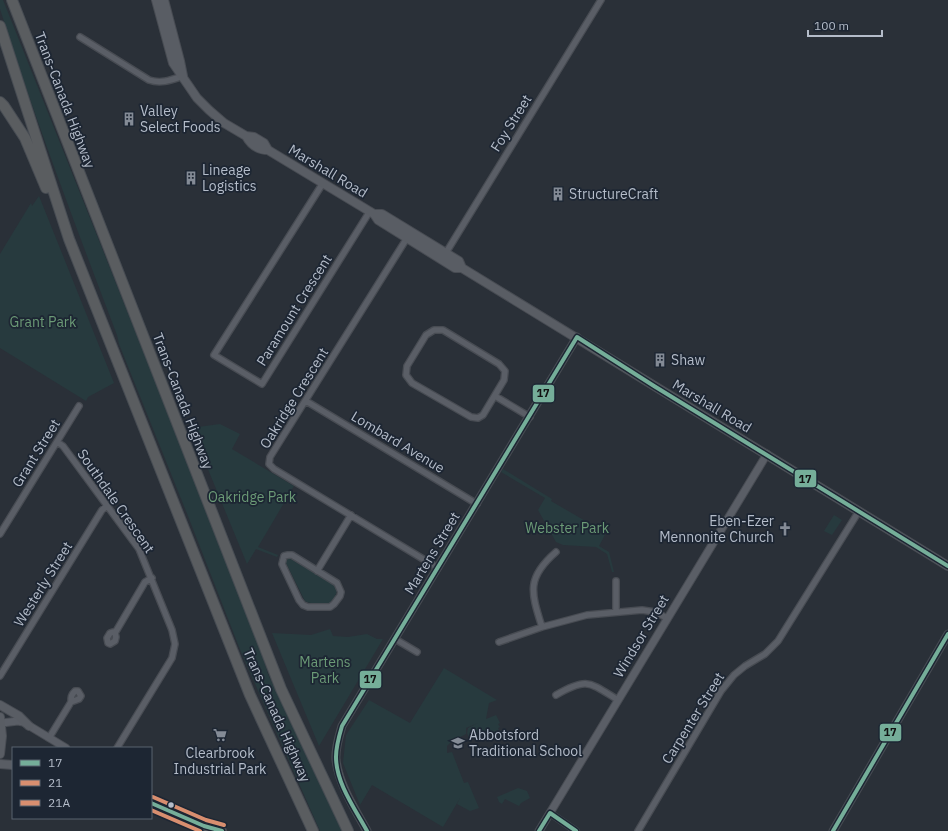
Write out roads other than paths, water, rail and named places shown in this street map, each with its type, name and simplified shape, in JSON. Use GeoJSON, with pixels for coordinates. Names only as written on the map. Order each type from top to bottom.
{"type":"FeatureCollection","features":[{"type":"Feature","properties":{"kind":"highway","name":"Trans-Canada Highway"},"geometry":{"type":"LineString","coordinates":[[12,0],[281,688],[348,831]]}},
{"type":"Feature","properties":{"kind":"highway","name":"Trans-Canada Highway"},"geometry":{"type":"LineString","coordinates":[[0,26],[69,239],[250,695],[313,831]]}},
{"type":"Feature","properties":{"kind":"highway"},"geometry":{"type":"LineString","coordinates":[[0,102],[25,138],[69,239]]}},
{"type":"Feature","properties":{"kind":"main road","name":"Marshall Road"},"geometry":{"type":"LineString","coordinates":[[156,0],[173,63],[197,98],[209,110],[224,123],[246,136],[250,143],[261,150],[268,150],[372,213],[378,220],[407,238],[443,256]]}},
{"type":"Feature","properties":{"kind":"main road","name":"Marshall Road"},"geometry":{"type":"LineString","coordinates":[[164,0],[183,76]]}},
{"type":"Feature","properties":{"kind":"main road"},"geometry":{"type":"LineString","coordinates":[[158,10],[162,10],[166,27],[176,47]]}},
{"type":"Feature","properties":{"kind":"main road","name":"Marshall Road"},"geometry":{"type":"LineString","coordinates":[[372,213],[382,214],[443,256],[455,268],[462,268],[577,337],[948,566]]}},
{"type":"Feature","properties":{"kind":"main road"},"geometry":{"type":"LineString","coordinates":[[0,705],[19,716],[29,726]]}},
{"type":"Feature","properties":{"kind":"main road"},"geometry":{"type":"LineString","coordinates":[[0,754],[2,736],[1,720]]}},
{"type":"Feature","properties":{"kind":"main road"},"geometry":{"type":"LineString","coordinates":[[0,764],[12,765]]}},
{"type":"Feature","properties":{"kind":"main road"},"geometry":{"type":"LineString","coordinates":[[152,802],[207,829],[222,831]]}},
{"type":"Feature","properties":{"kind":"street","name":"Foy Street"},"geometry":{"type":"LineString","coordinates":[[443,256],[601,0]]}},
{"type":"Feature","properties":{"kind":"street"},"geometry":{"type":"LineString","coordinates":[[80,37],[149,80],[157,83],[183,76]]}},
{"type":"Feature","properties":{"kind":"street","name":"Paramount Crescent"},"geometry":{"type":"LineString","coordinates":[[322,183],[214,355],[262,384],[372,213]]}},
{"type":"Feature","properties":{"kind":"street","name":"Oakridge Crescent"},"geometry":{"type":"LineString","coordinates":[[407,238],[270,457],[270,464],[274,469],[438,568]]}},
{"type":"Feature","properties":{"kind":"street"},"geometry":{"type":"LineString","coordinates":[[434,330],[443,330],[499,364],[504,371],[504,380],[495,396],[483,415],[478,418],[471,417],[412,383],[406,375],[407,366],[426,335],[434,330]]}},
{"type":"Feature","properties":{"kind":"street","name":"Martens Street"},"geometry":{"type":"LineString","coordinates":[[367,831],[344,789],[336,759],[337,742],[342,726],[396,639],[577,337]]}},
{"type":"Feature","properties":{"kind":"street"},"geometry":{"type":"LineString","coordinates":[[495,396],[530,417]]}},
{"type":"Feature","properties":{"kind":"street","name":"Lombard Avenue"},"geometry":{"type":"LineString","coordinates":[[306,401],[477,504]]}},
{"type":"Feature","properties":{"kind":"street","name":"Grant Street"},"geometry":{"type":"LineString","coordinates":[[0,534],[80,406]]}},
{"type":"Feature","properties":{"kind":"street","name":"Southdale Crescent"},"geometry":{"type":"LineString","coordinates":[[57,442],[63,446],[138,549],[152,578],[172,630],[175,644],[172,658],[118,747]]}},
{"type":"Feature","properties":{"kind":"street","name":"Windsor Street"},"geometry":{"type":"LineString","coordinates":[[539,831],[766,454]]}},
{"type":"Feature","properties":{"kind":"street","name":"Westerly Street"},"geometry":{"type":"LineString","coordinates":[[0,676],[102,510],[107,506]]}},
{"type":"Feature","properties":{"kind":"street","name":"Carpenter Street"},"geometry":{"type":"LineString","coordinates":[[638,831],[721,691],[734,675],[745,666],[765,654],[778,641],[859,511]]}},
{"type":"Feature","properties":{"kind":"street"},"geometry":{"type":"LineString","coordinates":[[317,571],[351,515]]}},
{"type":"Feature","properties":{"kind":"street"},"geometry":{"type":"LineString","coordinates":[[542,627],[534,602],[533,591],[535,579],[544,563],[556,552]]}},
{"type":"Feature","properties":{"kind":"street"},"geometry":{"type":"LineString","coordinates":[[288,554],[292,555],[317,571],[337,583],[340,588],[340,596],[330,607],[308,607],[303,605],[299,600],[282,564],[282,560],[284,556],[288,554]]}},
{"type":"Feature","properties":{"kind":"street"},"geometry":{"type":"LineString","coordinates":[[114,632],[145,582],[152,578]]}},
{"type":"Feature","properties":{"kind":"street"},"geometry":{"type":"LineString","coordinates":[[616,581],[616,612]]}},
{"type":"Feature","properties":{"kind":"street"},"geometry":{"type":"LineString","coordinates":[[498,642],[577,617],[616,612],[649,610],[668,618]]}},
{"type":"Feature","properties":{"kind":"street"},"geometry":{"type":"LineString","coordinates":[[834,831],[948,634]]}},
{"type":"Feature","properties":{"kind":"street"},"geometry":{"type":"LineString","coordinates":[[396,639],[417,652]]}},
{"type":"Feature","properties":{"kind":"street"},"geometry":{"type":"LineString","coordinates":[[556,695],[572,685],[586,683],[592,684],[618,700]]}},
{"type":"Feature","properties":{"kind":"street"},"geometry":{"type":"LineString","coordinates":[[49,738],[71,702]]}},
{"type":"Feature","properties":{"kind":"street"},"geometry":{"type":"LineString","coordinates":[[1,720],[23,722],[64,747]]}},
{"type":"Feature","properties":{"kind":"street"},"geometry":{"type":"LineString","coordinates":[[550,813],[576,831]]}},
{"type":"Feature","properties":{"kind":"place","name":"Valley Select Foods"},"geometry":{"type":"Point","coordinates":[129,119]}},
{"type":"Feature","properties":{"kind":"place","name":"Lineage Logistics"},"geometry":{"type":"Point","coordinates":[191,178]}},
{"type":"Feature","properties":{"kind":"place","name":"StructureCraft"},"geometry":{"type":"Point","coordinates":[558,194]}},
{"type":"Feature","properties":{"kind":"place","name":"Shaw"},"geometry":{"type":"Point","coordinates":[660,360]}},
{"type":"Feature","properties":{"kind":"place","name":"Eben-Ezer Mennonite Church"},"geometry":{"type":"Point","coordinates":[785,529]}},
{"type":"Feature","properties":{"kind":"place","name":"Clearbrook Industrial Park"},"geometry":{"type":"Point","coordinates":[220,735]}},
{"type":"Feature","properties":{"kind":"place","name":"Abbotsford Traditional School"},"geometry":{"type":"Point","coordinates":[458,743]}},
{"type":"Feature","properties":{"kind":"park label","name":"Grant Park"},"geometry":{"type":"Point","coordinates":[43,322]}},
{"type":"Feature","properties":{"kind":"park label","name":"Oakridge Park"},"geometry":{"type":"Point","coordinates":[252,497]}},
{"type":"Feature","properties":{"kind":"park label","name":"Webster Park"},"geometry":{"type":"Point","coordinates":[567,528]}},
{"type":"Feature","properties":{"kind":"park label","name":"Martens Park"},"geometry":{"type":"Point","coordinates":[325,670]}}]}
